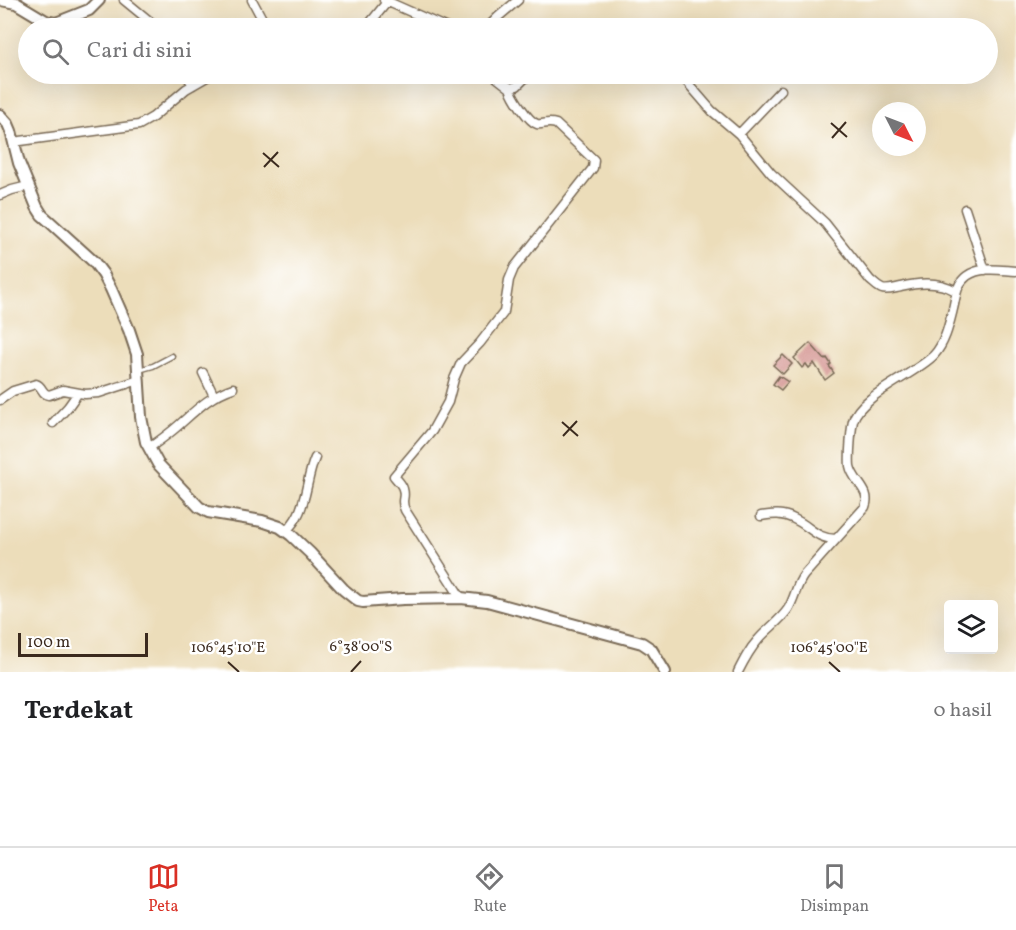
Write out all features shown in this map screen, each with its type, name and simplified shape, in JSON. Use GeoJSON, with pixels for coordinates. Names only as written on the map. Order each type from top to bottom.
{"type":"FeatureCollection","features":[{"type":"Feature","properties":{"kind":"street"},"geometry":{"type":"LineString","coordinates":[[1,0],[24,6],[41,18]]}},
{"type":"Feature","properties":{"kind":"street"},"geometry":{"type":"LineString","coordinates":[[69,18],[89,10],[99,0]]}},
{"type":"Feature","properties":{"kind":"street"},"geometry":{"type":"LineString","coordinates":[[124,0],[146,18]]}},
{"type":"Feature","properties":{"kind":"street"},"geometry":{"type":"LineString","coordinates":[[252,0],[262,18]]}},
{"type":"Feature","properties":{"kind":"street"},"geometry":{"type":"LineString","coordinates":[[497,18],[518,0]]}},
{"type":"Feature","properties":{"kind":"street"},"geometry":{"type":"LineString","coordinates":[[373,18],[385,1],[424,18]]}},
{"type":"Feature","properties":{"kind":"street"},"geometry":{"type":"LineString","coordinates":[[461,598],[405,510],[402,502],[404,490],[394,476],[432,431],[448,402],[461,363],[504,312],[509,280],[514,268],[595,164],[591,156],[556,124],[546,122],[538,124],[532,121],[516,101],[510,88],[504,84]]}},
{"type":"Feature","properties":{"kind":"street"},"geometry":{"type":"LineString","coordinates":[[510,88],[519,84]]}},
{"type":"Feature","properties":{"kind":"street"},"geometry":{"type":"LineString","coordinates":[[689,84],[712,111],[739,134],[771,173],[825,223],[877,286],[885,290],[936,283],[956,291]]}},
{"type":"Feature","properties":{"kind":"street"},"geometry":{"type":"LineString","coordinates":[[13,142],[139,125],[153,117],[193,85]]}},
{"type":"Feature","properties":{"kind":"street"},"geometry":{"type":"LineString","coordinates":[[739,134],[781,90]]}},
{"type":"Feature","properties":{"kind":"street"},"geometry":{"type":"LineString","coordinates":[[0,116],[11,131],[19,163],[37,207],[94,262],[103,274],[129,330],[137,354],[143,431],[149,448],[158,464],[203,510],[262,520],[286,531],[344,590],[358,601],[369,603],[403,599],[461,598],[495,603],[532,615],[642,643],[651,649],[665,672]]}},
{"type":"Feature","properties":{"kind":"street"},"geometry":{"type":"LineString","coordinates":[[0,195],[28,186]]}},
{"type":"Feature","properties":{"kind":"street"},"geometry":{"type":"LineString","coordinates":[[965,209],[985,270]]}},
{"type":"Feature","properties":{"kind":"street"},"geometry":{"type":"LineString","coordinates":[[738,672],[759,638],[788,609],[804,575],[865,507],[867,500],[864,489],[852,473],[850,464],[854,417],[879,392],[926,362],[937,350],[945,338],[956,291],[963,280],[976,272],[985,270],[1016,271]]}},
{"type":"Feature","properties":{"kind":"street"},"geometry":{"type":"LineString","coordinates":[[203,373],[214,396]]}},
{"type":"Feature","properties":{"kind":"street"},"geometry":{"type":"LineString","coordinates":[[0,400],[6,394],[36,384],[47,395],[63,390],[99,393],[139,375]]}},
{"type":"Feature","properties":{"kind":"street"},"geometry":{"type":"LineString","coordinates":[[149,448],[214,396],[233,388]]}},
{"type":"Feature","properties":{"kind":"street"},"geometry":{"type":"LineString","coordinates":[[53,423],[78,393]]}},
{"type":"Feature","properties":{"kind":"street"},"geometry":{"type":"LineString","coordinates":[[286,531],[301,510],[315,458]]}},
{"type":"Feature","properties":{"kind":"street"},"geometry":{"type":"LineString","coordinates":[[761,516],[783,515],[796,519],[822,537],[836,539]]}},
{"type":"Feature","properties":{"kind":"lane"},"geometry":{"type":"LineString","coordinates":[[139,375],[172,356]]}},
{"type":"Feature","properties":{"kind":"building"},"geometry":{"type":"Polygon","coordinates":[[[810,343],[831,364],[829,366],[834,373],[825,380],[814,363],[809,368],[806,364],[802,368],[794,358],[810,343]]]}},
{"type":"Feature","properties":{"kind":"building"},"geometry":{"type":"Polygon","coordinates":[[[783,355],[792,364],[783,374],[773,365],[783,355]]]}},
{"type":"Feature","properties":{"kind":"building"},"geometry":{"type":"Polygon","coordinates":[[[779,376],[788,382],[781,390],[773,384],[779,376]]]}}]}
